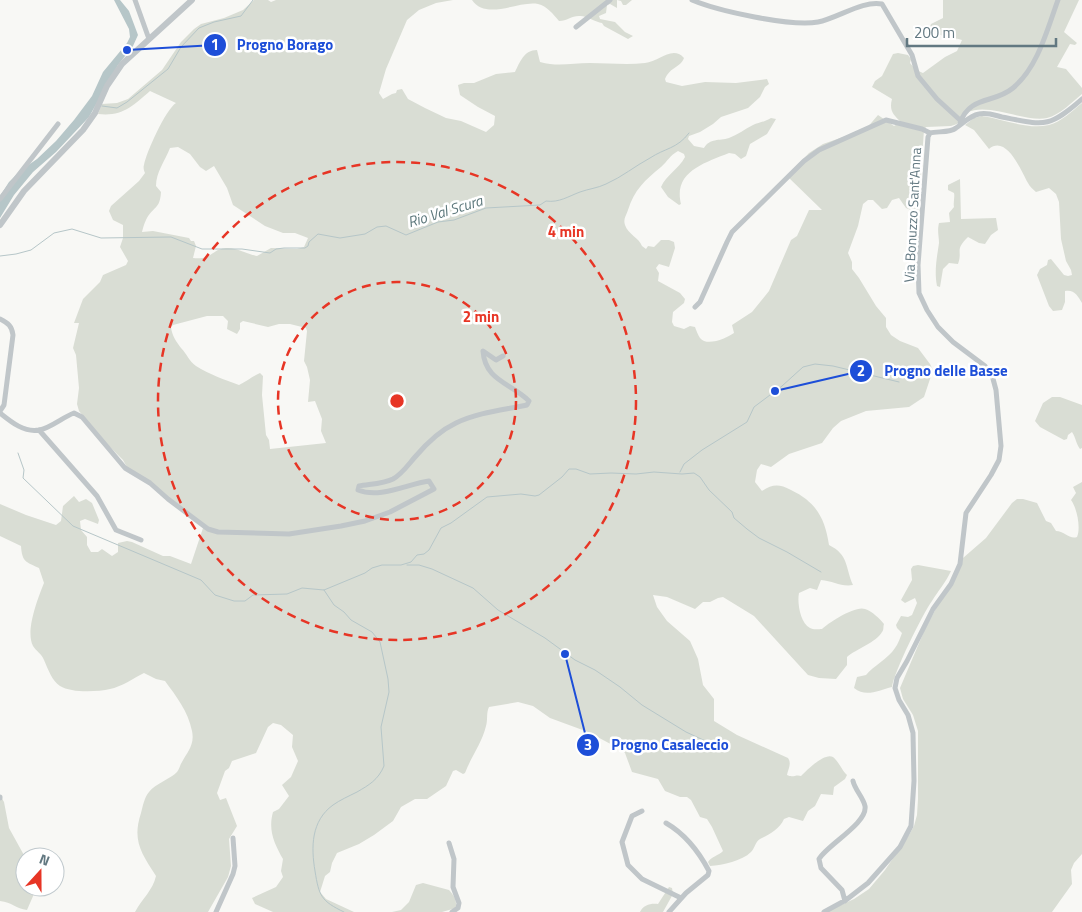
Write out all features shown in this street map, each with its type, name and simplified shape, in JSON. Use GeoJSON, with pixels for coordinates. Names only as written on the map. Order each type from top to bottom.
{"type":"FeatureCollection","features":[{"type":"Feature","properties":{"kind":"street"},"geometry":{"type":"LineString","coordinates":[[135,0],[149,39]]}},
{"type":"Feature","properties":{"kind":"street"},"geometry":{"type":"LineString","coordinates":[[0,226],[24,190],[83,130],[107,86],[122,64],[192,0]]}},
{"type":"Feature","properties":{"kind":"street"},"geometry":{"type":"LineString","coordinates":[[576,27],[610,0]]}},
{"type":"Feature","properties":{"kind":"street"},"geometry":{"type":"LineString","coordinates":[[692,0],[717,8],[768,19],[810,23],[831,18],[864,2],[877,1],[882,4],[912,55],[918,76],[960,123],[963,114],[972,106],[1011,90],[1031,68],[1058,0]]}},
{"type":"Feature","properties":{"kind":"street","name":"Via Bonuzzo Sant'Anna"},"geometry":{"type":"LineString","coordinates":[[695,307],[700,302],[732,232],[804,160],[819,150],[886,120],[922,129],[930,133],[951,131],[960,123],[978,114],[1039,124],[1051,122],[1082,99]]}},
{"type":"Feature","properties":{"kind":"street"},"geometry":{"type":"LineString","coordinates":[[0,199],[58,124]]}},
{"type":"Feature","properties":{"kind":"street","name":"Via Bonuzzo Sant'Anna"},"geometry":{"type":"LineString","coordinates":[[824,912],[845,901],[868,883],[900,847],[911,826],[914,781],[913,732],[908,714],[899,700],[895,688],[897,678],[933,609],[951,584],[960,564],[966,513],[999,460],[1001,446],[996,390],[992,375],[985,366],[953,342],[938,327],[919,293],[918,265],[928,137],[930,133]]}},
{"type":"Feature","properties":{"kind":"street"},"geometry":{"type":"LineString","coordinates":[[0,319],[11,327],[13,335],[4,405],[0,412],[12,422],[28,430],[39,430],[74,413],[82,417],[125,468],[150,483],[208,529],[218,532],[290,534],[365,521],[390,512],[434,489],[429,481],[405,488],[366,493],[358,490],[359,486],[382,483],[393,479],[404,470],[427,444],[457,422],[488,412],[527,405],[529,401],[524,396],[492,375],[484,362],[482,351],[496,360],[503,356]]}},
{"type":"Feature","properties":{"kind":"street"},"geometry":{"type":"LineString","coordinates":[[39,430],[97,496],[116,530],[141,540]]}},
{"type":"Feature","properties":{"kind":"street"},"geometry":{"type":"LineString","coordinates":[[845,901],[842,890],[821,868],[819,859],[864,813],[864,802],[855,789],[853,781]]}},
{"type":"Feature","properties":{"kind":"street"},"geometry":{"type":"LineString","coordinates":[[642,811],[632,816],[622,842],[628,865],[642,879],[681,898]]}},
{"type":"Feature","properties":{"kind":"street"},"geometry":{"type":"LineString","coordinates":[[666,823],[685,836],[709,871],[708,875],[681,898],[669,912]]}},
{"type":"Feature","properties":{"kind":"street"},"geometry":{"type":"LineString","coordinates":[[216,912],[235,866],[233,838]]}},
{"type":"Feature","properties":{"kind":"street"},"geometry":{"type":"LineString","coordinates":[[449,843],[454,859],[453,887],[458,903],[458,908],[452,912]]}},
{"type":"Feature","properties":{"kind":"shaded area"},"geometry":{"type":"Polygon","coordinates":[[[114,0],[120,0],[129,11],[138,35],[133,46],[118,65],[89,117],[56,152],[33,172],[14,195],[0,218],[0,196],[9,182],[56,141],[74,120],[92,96],[103,72],[127,43],[130,37],[129,29],[114,0]]]}},
{"type":"Feature","properties":{"kind":"shaded area"},"geometry":{"type":"Polygon","coordinates":[[[254,0],[268,0],[271,2],[276,0],[453,0],[436,3],[419,10],[407,20],[386,69],[379,93],[383,99],[402,89],[408,99],[425,108],[446,118],[461,121],[486,132],[494,125],[495,116],[460,95],[458,85],[474,83],[496,74],[515,72],[526,54],[537,50],[540,62],[559,65],[645,63],[675,53],[684,58],[683,61],[665,79],[666,82],[682,86],[705,82],[736,83],[767,79],[769,84],[765,87],[760,97],[748,108],[721,117],[700,132],[689,136],[688,139],[694,146],[704,148],[712,141],[729,138],[753,125],[771,118],[776,119],[767,134],[750,144],[746,156],[741,159],[735,154],[729,153],[693,170],[686,176],[682,184],[680,193],[681,204],[679,205],[668,197],[661,187],[685,157],[684,154],[678,151],[641,186],[630,203],[624,223],[626,228],[646,249],[648,246],[654,247],[661,240],[674,242],[675,248],[669,267],[659,264],[656,268],[659,273],[658,281],[680,293],[685,299],[684,303],[673,312],[672,322],[674,326],[684,329],[690,326],[695,327],[703,341],[712,342],[734,333],[732,325],[752,312],[769,291],[791,240],[797,236],[809,210],[822,210],[787,176],[809,153],[823,144],[866,129],[878,115],[894,126],[901,122],[892,112],[892,99],[872,87],[875,81],[882,76],[893,54],[908,55],[911,59],[910,63],[916,70],[923,73],[957,51],[962,40],[939,34],[930,27],[931,24],[943,18],[943,0],[1079,0],[1064,32],[1077,43],[1075,45],[1070,44],[1057,67],[1066,69],[1082,88],[1082,94],[1061,111],[1047,118],[1037,119],[998,111],[973,110],[964,115],[957,124],[926,127],[924,130],[918,213],[906,208],[899,198],[892,200],[887,208],[882,209],[873,200],[868,200],[863,204],[858,226],[848,253],[852,262],[852,269],[886,318],[886,327],[891,335],[900,341],[918,348],[930,364],[933,370],[924,397],[909,407],[866,411],[841,421],[822,443],[789,454],[771,467],[761,464],[757,470],[755,482],[762,491],[773,486],[783,487],[800,495],[813,506],[822,519],[829,545],[840,553],[846,562],[853,585],[821,580],[817,590],[810,588],[799,593],[798,602],[804,622],[810,628],[822,629],[842,615],[861,608],[876,615],[884,624],[883,631],[876,639],[847,657],[847,665],[836,679],[819,678],[808,675],[754,616],[723,597],[710,602],[703,602],[695,609],[667,597],[653,595],[657,607],[667,621],[690,641],[698,659],[703,685],[714,699],[714,721],[737,735],[788,758],[790,764],[787,775],[801,776],[816,762],[830,756],[835,759],[847,775],[845,779],[834,787],[833,795],[821,794],[815,806],[808,811],[803,821],[789,817],[784,819],[777,829],[758,840],[752,850],[743,858],[721,865],[710,866],[708,862],[723,851],[707,819],[700,817],[691,800],[687,797],[680,797],[665,791],[658,779],[632,772],[625,753],[620,749],[588,732],[550,718],[533,706],[518,702],[489,707],[487,724],[465,773],[453,771],[446,786],[427,799],[415,799],[401,807],[393,821],[374,835],[359,844],[337,853],[330,872],[325,876],[320,892],[326,899],[354,912],[273,912],[255,904],[252,898],[276,887],[283,877],[281,871],[283,859],[273,836],[271,825],[273,812],[279,809],[289,796],[282,785],[291,777],[298,761],[292,747],[293,735],[281,725],[273,723],[268,727],[256,753],[232,761],[229,768],[225,771],[217,793],[220,800],[226,798],[237,826],[229,839],[231,866],[228,877],[208,912],[135,912],[150,890],[156,876],[142,853],[138,839],[138,823],[147,794],[178,771],[188,751],[193,736],[188,717],[165,681],[144,673],[119,686],[98,691],[71,690],[60,686],[55,681],[43,658],[33,646],[30,632],[33,614],[44,583],[39,568],[28,563],[22,555],[21,546],[0,536],[0,504],[56,525],[61,521],[63,506],[74,496],[79,502],[86,499],[92,503],[99,520],[98,524],[85,519],[80,521],[81,530],[87,537],[87,545],[91,552],[98,552],[102,549],[112,556],[118,552],[118,543],[127,541],[163,556],[170,556],[191,564],[204,525],[128,469],[123,460],[103,440],[79,411],[77,404],[79,388],[76,355],[73,348],[79,323],[74,323],[83,299],[100,282],[103,275],[126,265],[128,261],[120,247],[123,238],[123,225],[113,220],[109,211],[111,206],[139,181],[145,173],[144,166],[152,142],[162,122],[176,103],[150,91],[132,106],[114,114],[98,114],[102,104],[117,103],[128,99],[162,70],[181,42],[201,24],[224,18],[243,10],[254,0]],[[178,147],[170,148],[159,171],[156,186],[161,192],[159,202],[146,220],[142,232],[153,231],[189,238],[191,241],[194,241],[196,246],[193,258],[204,258],[226,248],[257,256],[271,248],[297,249],[304,247],[308,238],[295,233],[283,233],[265,226],[233,205],[227,188],[214,166],[206,171],[200,167],[190,154],[178,147]],[[207,316],[173,325],[171,327],[173,336],[194,364],[212,374],[239,385],[260,373],[263,376],[262,395],[266,435],[269,440],[270,449],[326,443],[321,431],[322,419],[315,401],[308,402],[310,380],[304,361],[306,328],[290,324],[268,327],[243,321],[240,323],[240,329],[237,334],[227,329],[228,321],[223,316],[207,316]]]}},
{"type":"Feature","properties":{"kind":"shaded area"},"geometry":{"type":"Polygon","coordinates":[[[472,0],[617,0],[617,8],[610,4],[607,5],[606,13],[599,16],[600,19],[615,22],[625,32],[633,36],[628,39],[604,26],[602,23],[582,16],[559,21],[547,8],[538,4],[486,9],[478,6],[472,0]]]}},
{"type":"Feature","properties":{"kind":"shaded area"},"geometry":{"type":"Polygon","coordinates":[[[617,0],[632,0],[623,5],[621,1],[617,0]]]}},
{"type":"Feature","properties":{"kind":"shaded area"},"geometry":{"type":"Polygon","coordinates":[[[1082,103],[1082,303],[1073,292],[1065,291],[1065,302],[1062,310],[1053,311],[1049,306],[1037,275],[1040,269],[1047,265],[1048,260],[1051,259],[1064,275],[1072,275],[1066,261],[1061,239],[1059,202],[1056,194],[1049,188],[1036,192],[1008,151],[996,146],[989,149],[974,130],[965,125],[974,118],[982,116],[1024,125],[1049,125],[1062,119],[1082,103]]]}},
{"type":"Feature","properties":{"kind":"shaded area"},"geometry":{"type":"Polygon","coordinates":[[[960,179],[961,219],[996,218],[998,230],[991,235],[985,244],[968,237],[961,245],[958,264],[949,263],[943,269],[940,287],[937,286],[936,275],[939,243],[938,226],[939,223],[950,222],[949,213],[954,207],[954,193],[948,190],[948,185],[960,179]]]}},
{"type":"Feature","properties":{"kind":"shaded area"},"geometry":{"type":"Polygon","coordinates":[[[1052,397],[1060,397],[1082,405],[1082,448],[1080,449],[1072,432],[1064,440],[1040,427],[1035,421],[1043,403],[1052,397]]]}},
{"type":"Feature","properties":{"kind":"shaded area"},"geometry":{"type":"Polygon","coordinates":[[[1082,482],[1082,854],[1071,870],[1072,884],[1052,912],[826,912],[854,899],[869,889],[885,870],[914,826],[918,799],[918,731],[913,715],[903,699],[900,688],[925,629],[963,558],[986,538],[1017,499],[1037,503],[1046,521],[1051,523],[1056,531],[1074,538],[1077,537],[1079,529],[1078,518],[1071,500],[1076,493],[1073,487],[1082,482]]]}},
{"type":"Feature","properties":{"kind":"shaded area"},"geometry":{"type":"Polygon","coordinates":[[[918,565],[951,571],[915,630],[892,687],[868,693],[859,691],[854,688],[857,677],[866,675],[892,652],[902,633],[896,625],[901,616],[908,617],[912,615],[917,603],[915,598],[905,603],[901,600],[912,580],[911,569],[913,566],[918,565]]]}},
{"type":"Feature","properties":{"kind":"shaded area"},"geometry":{"type":"Polygon","coordinates":[[[0,795],[4,802],[9,828],[19,847],[15,847],[15,897],[33,897],[27,910],[0,901],[0,795]]]}},
{"type":"Feature","properties":{"kind":"shaded area"},"geometry":{"type":"Polygon","coordinates":[[[423,883],[449,890],[455,898],[456,908],[442,912],[392,912],[401,910],[409,902],[416,885],[423,883]]]}},
{"type":"Feature","properties":{"kind":"shaded area"},"geometry":{"type":"Polygon","coordinates":[[[669,887],[672,888],[673,894],[663,912],[640,912],[647,905],[658,904],[669,887]]]}},
{"type":"Feature","properties":{"kind":"waterway"},"geometry":{"type":"LineString","coordinates":[[102,106],[117,108],[127,102],[168,69],[181,47],[199,28],[214,22],[241,16],[253,0]]}},
{"type":"Feature","properties":{"kind":"waterway","name":"Rio Val Scura"},"geometry":{"type":"LineString","coordinates":[[0,256],[31,250],[54,233],[72,229],[101,238],[171,237],[202,249],[242,249],[270,253],[276,249],[305,248],[318,234],[340,238],[365,234],[377,227],[386,226],[406,235],[438,222],[454,220],[486,208],[540,205],[546,201],[560,200],[603,185],[680,142],[689,133]]}},
{"type":"Feature","properties":{"kind":"waterway"},"geometry":{"type":"LineString","coordinates":[[680,472],[684,464],[702,450],[747,422],[754,407],[803,367],[815,364],[833,366],[899,382]]}},
{"type":"Feature","properties":{"kind":"waterway"},"geometry":{"type":"LineString","coordinates":[[18,453],[24,470],[23,478],[73,526],[201,580],[215,595],[234,601],[245,601],[253,595],[287,594],[302,588],[324,590],[365,573],[372,568],[411,562],[417,555],[424,554],[429,550],[441,528],[487,497],[521,494],[539,495],[569,469],[576,469],[590,474],[694,473],[700,477],[709,490],[732,512],[734,518],[747,529],[759,538],[821,572]]}},
{"type":"Feature","properties":{"kind":"waterway"},"geometry":{"type":"LineString","coordinates":[[407,565],[419,565],[432,569],[473,588],[498,610],[545,638],[575,660],[595,670],[642,705],[686,732],[725,750]]}},
{"type":"Feature","properties":{"kind":"waterway"},"geometry":{"type":"LineString","coordinates":[[324,590],[334,605],[351,620],[372,632],[380,642],[389,692],[381,727],[384,766],[382,771],[376,779],[326,811],[320,819],[314,835],[313,853],[316,879],[320,892],[326,901],[344,912]]}},
{"type":"Feature","properties":{"kind":"place","name":"Progno Borago"},"geometry":{"type":"Point","coordinates":[127,50]}},
{"type":"Feature","properties":{"kind":"place","name":"Progno delle Basse"},"geometry":{"type":"Point","coordinates":[775,391]}},
{"type":"Feature","properties":{"kind":"place","name":"Progno Casaleccio"},"geometry":{"type":"Point","coordinates":[565,654]}}]}
